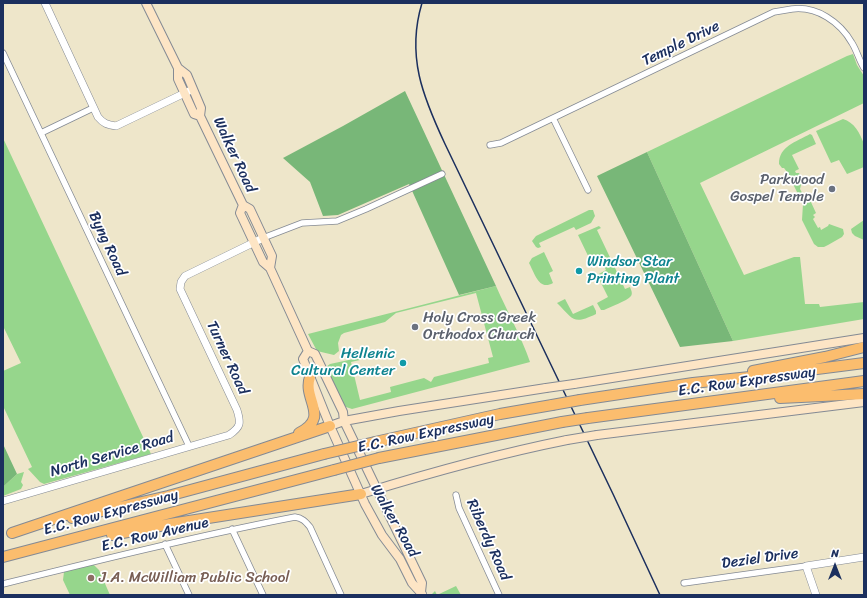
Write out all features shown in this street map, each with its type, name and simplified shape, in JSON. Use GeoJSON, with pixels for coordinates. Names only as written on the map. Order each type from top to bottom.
{"type":"FeatureCollection","features":[{"type":"Feature","properties":{"kind":"highway"},"geometry":{"type":"LineString","coordinates":[[694,383],[825,357],[864,347]]}},
{"type":"Feature","properties":{"kind":"highway","name":"E.C. Row Expressway"},"geometry":{"type":"LineString","coordinates":[[8,534],[168,496],[324,454],[500,414],[580,400],[694,383],[778,374],[864,362]]}},
{"type":"Feature","properties":{"kind":"highway"},"geometry":{"type":"LineString","coordinates":[[273,446],[304,430],[313,422],[315,411],[308,383],[310,377]]}},
{"type":"Feature","properties":{"kind":"highway","name":"E.C. Row Expressway"},"geometry":{"type":"LineString","coordinates":[[3,557],[380,458],[562,422],[864,381]]}},
{"type":"Feature","properties":{"kind":"highway"},"geometry":{"type":"LineString","coordinates":[[720,401],[864,394]]}},
{"type":"Feature","properties":{"kind":"highway"},"geometry":{"type":"LineString","coordinates":[[8,534],[330,426]]}},
{"type":"Feature","properties":{"kind":"highway"},"geometry":{"type":"LineString","coordinates":[[44,546],[86,540],[170,524],[361,494]]}},
{"type":"Feature","properties":{"kind":"main road","name":"Walker Road"},"geometry":{"type":"LineString","coordinates":[[146,3],[178,68],[187,75],[201,108],[200,116],[243,205],[250,209],[272,256],[270,268]]}},
{"type":"Feature","properties":{"kind":"main road","name":"Walker Road"},"geometry":{"type":"LineString","coordinates":[[178,68],[178,79],[184,93],[194,114],[200,116]]}},
{"type":"Feature","properties":{"kind":"main road","name":"Walker Road"},"geometry":{"type":"LineString","coordinates":[[243,205],[240,213],[263,262],[270,268],[308,351],[315,354],[343,412],[344,421],[422,583],[422,593]]}},
{"type":"Feature","properties":{"kind":"main road"},"geometry":{"type":"LineString","coordinates":[[330,426],[344,421],[399,411],[864,338]]}},
{"type":"Feature","properties":{"kind":"main road","name":"Walker Road"},"geometry":{"type":"LineString","coordinates":[[308,351],[303,359],[330,426],[365,504],[382,535],[400,559],[412,583],[422,593]]}},
{"type":"Feature","properties":{"kind":"main road"},"geometry":{"type":"LineString","coordinates":[[361,494],[447,468],[523,449],[567,440],[864,402]]}},
{"type":"Feature","properties":{"kind":"street"},"geometry":{"type":"LineString","coordinates":[[46,3],[98,117],[102,122],[116,126],[193,90]]}},
{"type":"Feature","properties":{"kind":"street","name":"Temple Drive"},"geometry":{"type":"LineString","coordinates":[[490,144],[501,143],[774,12],[793,9],[810,10],[827,17],[842,29],[852,44],[864,68]]}},
{"type":"Feature","properties":{"kind":"street","name":"Byng Road"},"geometry":{"type":"LineString","coordinates":[[3,53],[189,446]]}},
{"type":"Feature","properties":{"kind":"street"},"geometry":{"type":"LineString","coordinates":[[41,133],[94,108]]}},
{"type":"Feature","properties":{"kind":"street"},"geometry":{"type":"LineString","coordinates":[[553,118],[588,190]]}},
{"type":"Feature","properties":{"kind":"street"},"geometry":{"type":"LineString","coordinates":[[254,243],[302,223],[337,221],[442,174]]}},
{"type":"Feature","properties":{"kind":"street","name":"Turner Road"},"geometry":{"type":"LineString","coordinates":[[229,435],[237,430],[240,424],[237,410],[180,289],[181,282],[185,276],[254,243]]}},
{"type":"Feature","properties":{"kind":"street","name":"North Service Road"},"geometry":{"type":"LineString","coordinates":[[3,500],[229,435]]}},
{"type":"Feature","properties":{"kind":"street","name":"Riberdy Road"},"geometry":{"type":"LineString","coordinates":[[456,495],[459,508],[499,595]]}},
{"type":"Feature","properties":{"kind":"street","name":"E.C. Row Avenue"},"geometry":{"type":"LineString","coordinates":[[3,584],[165,544],[295,517],[301,518],[310,527],[341,595]]}},
{"type":"Feature","properties":{"kind":"street"},"geometry":{"type":"LineString","coordinates":[[232,529],[263,595]]}},
{"type":"Feature","properties":{"kind":"street"},"geometry":{"type":"LineString","coordinates":[[165,544],[189,595]]}},
{"type":"Feature","properties":{"kind":"street","name":"Deziel Drive"},"geometry":{"type":"LineString","coordinates":[[684,584],[864,557]]}},
{"type":"Feature","properties":{"kind":"street"},"geometry":{"type":"LineString","coordinates":[[806,566],[816,595]]}},
{"type":"Feature","properties":{"kind":"green space"},"geometry":{"type":"Polygon","coordinates":[[[853,54],[857,65],[864,76],[864,103],[700,183],[744,275],[794,257],[800,257],[805,304],[819,304],[820,307],[864,302],[864,319],[733,341],[647,152],[853,54]]]}},
{"type":"Feature","properties":{"kind":"green space"},"geometry":{"type":"Polygon","coordinates":[[[405,91],[496,286],[459,295],[409,184],[338,215],[323,216],[310,182],[283,158],[405,91]]]}},
{"type":"Feature","properties":{"kind":"green space"},"geometry":{"type":"Polygon","coordinates":[[[843,119],[847,120],[856,128],[864,144],[864,167],[847,174],[839,160],[831,163],[816,131],[843,119]]]}},
{"type":"Feature","properties":{"kind":"green space"},"geometry":{"type":"Polygon","coordinates":[[[810,134],[812,135],[816,144],[792,155],[799,169],[795,171],[796,173],[799,173],[804,183],[801,185],[800,189],[807,202],[810,200],[816,213],[813,215],[815,217],[813,219],[818,228],[820,227],[821,230],[829,224],[843,229],[844,234],[842,237],[824,247],[818,247],[814,244],[802,220],[803,204],[787,172],[779,164],[782,153],[789,145],[810,134]]]}},
{"type":"Feature","properties":{"kind":"green space"},"geometry":{"type":"Polygon","coordinates":[[[3,138],[151,454],[44,484],[40,482],[28,469],[32,467],[3,406],[3,371],[21,363],[3,326],[3,138]]]}},
{"type":"Feature","properties":{"kind":"green space"},"geometry":{"type":"Polygon","coordinates":[[[647,152],[733,341],[680,347],[597,176],[647,152]]]}},
{"type":"Feature","properties":{"kind":"green space"},"geometry":{"type":"Polygon","coordinates":[[[589,210],[593,210],[595,216],[591,223],[576,230],[574,227],[539,243],[541,247],[538,248],[532,241],[536,236],[589,210]]]}},
{"type":"Feature","properties":{"kind":"green space"},"geometry":{"type":"Polygon","coordinates":[[[864,220],[864,240],[855,236],[851,229],[864,220]]]}},
{"type":"Feature","properties":{"kind":"green space"},"geometry":{"type":"Polygon","coordinates":[[[599,226],[601,228],[597,230],[625,289],[630,287],[632,293],[626,300],[604,310],[601,310],[597,303],[608,297],[597,275],[606,270],[600,258],[591,262],[578,235],[599,226]]]}},
{"type":"Feature","properties":{"kind":"green space"},"geometry":{"type":"Polygon","coordinates":[[[544,252],[553,271],[549,273],[553,283],[548,285],[544,285],[538,280],[529,263],[532,258],[544,252]]]}},
{"type":"Feature","properties":{"kind":"green space"},"geometry":{"type":"Polygon","coordinates":[[[496,286],[530,362],[352,409],[343,404],[326,367],[330,364],[358,358],[360,360],[351,362],[360,400],[391,392],[390,387],[424,378],[431,382],[434,377],[489,363],[488,358],[493,357],[476,293],[396,313],[385,322],[344,333],[341,335],[338,343],[339,351],[334,355],[317,351],[308,334],[496,286]]]}},
{"type":"Feature","properties":{"kind":"green space"},"geometry":{"type":"Polygon","coordinates":[[[565,299],[573,314],[593,305],[596,314],[583,319],[574,319],[557,303],[565,299]]]}},
{"type":"Feature","properties":{"kind":"green space"},"geometry":{"type":"Polygon","coordinates":[[[3,444],[17,474],[4,486],[3,485],[3,444]]]}},
{"type":"Feature","properties":{"kind":"green space"},"geometry":{"type":"Polygon","coordinates":[[[24,472],[21,482],[23,485],[21,489],[3,496],[3,485],[4,486],[17,474],[24,472]]]}},
{"type":"Feature","properties":{"kind":"green space"},"geometry":{"type":"Polygon","coordinates":[[[93,564],[99,570],[110,595],[70,595],[63,580],[64,572],[93,564]]]}},
{"type":"Feature","properties":{"kind":"green space"},"geometry":{"type":"Polygon","coordinates":[[[456,586],[461,595],[437,595],[456,586]]]}},
{"type":"Feature","properties":{"kind":"green space"},"geometry":{"type":"Polygon","coordinates":[[[435,591],[437,595],[433,595],[432,594],[435,591]]]}},
{"type":"Feature","properties":{"kind":"railway"},"geometry":{"type":"LineString","coordinates":[[422,3],[417,22],[416,59],[419,76],[430,110],[660,595]]}},
{"type":"Feature","properties":{"kind":"place","name":"Parkwood Gospel Temple"},"geometry":{"type":"Point","coordinates":[832,189]}},
{"type":"Feature","properties":{"kind":"place","name":"Windsor Star Printing Plant"},"geometry":{"type":"Point","coordinates":[579,271]}},
{"type":"Feature","properties":{"kind":"place","name":"Holy Cross Greek Orthodox Church"},"geometry":{"type":"Point","coordinates":[415,327]}},
{"type":"Feature","properties":{"kind":"place","name":"Hellenic Cultural Center"},"geometry":{"type":"Point","coordinates":[403,363]}},
{"type":"Feature","properties":{"kind":"place","name":"J.A. McWilliam Public School"},"geometry":{"type":"Point","coordinates":[91,578]}}]}
